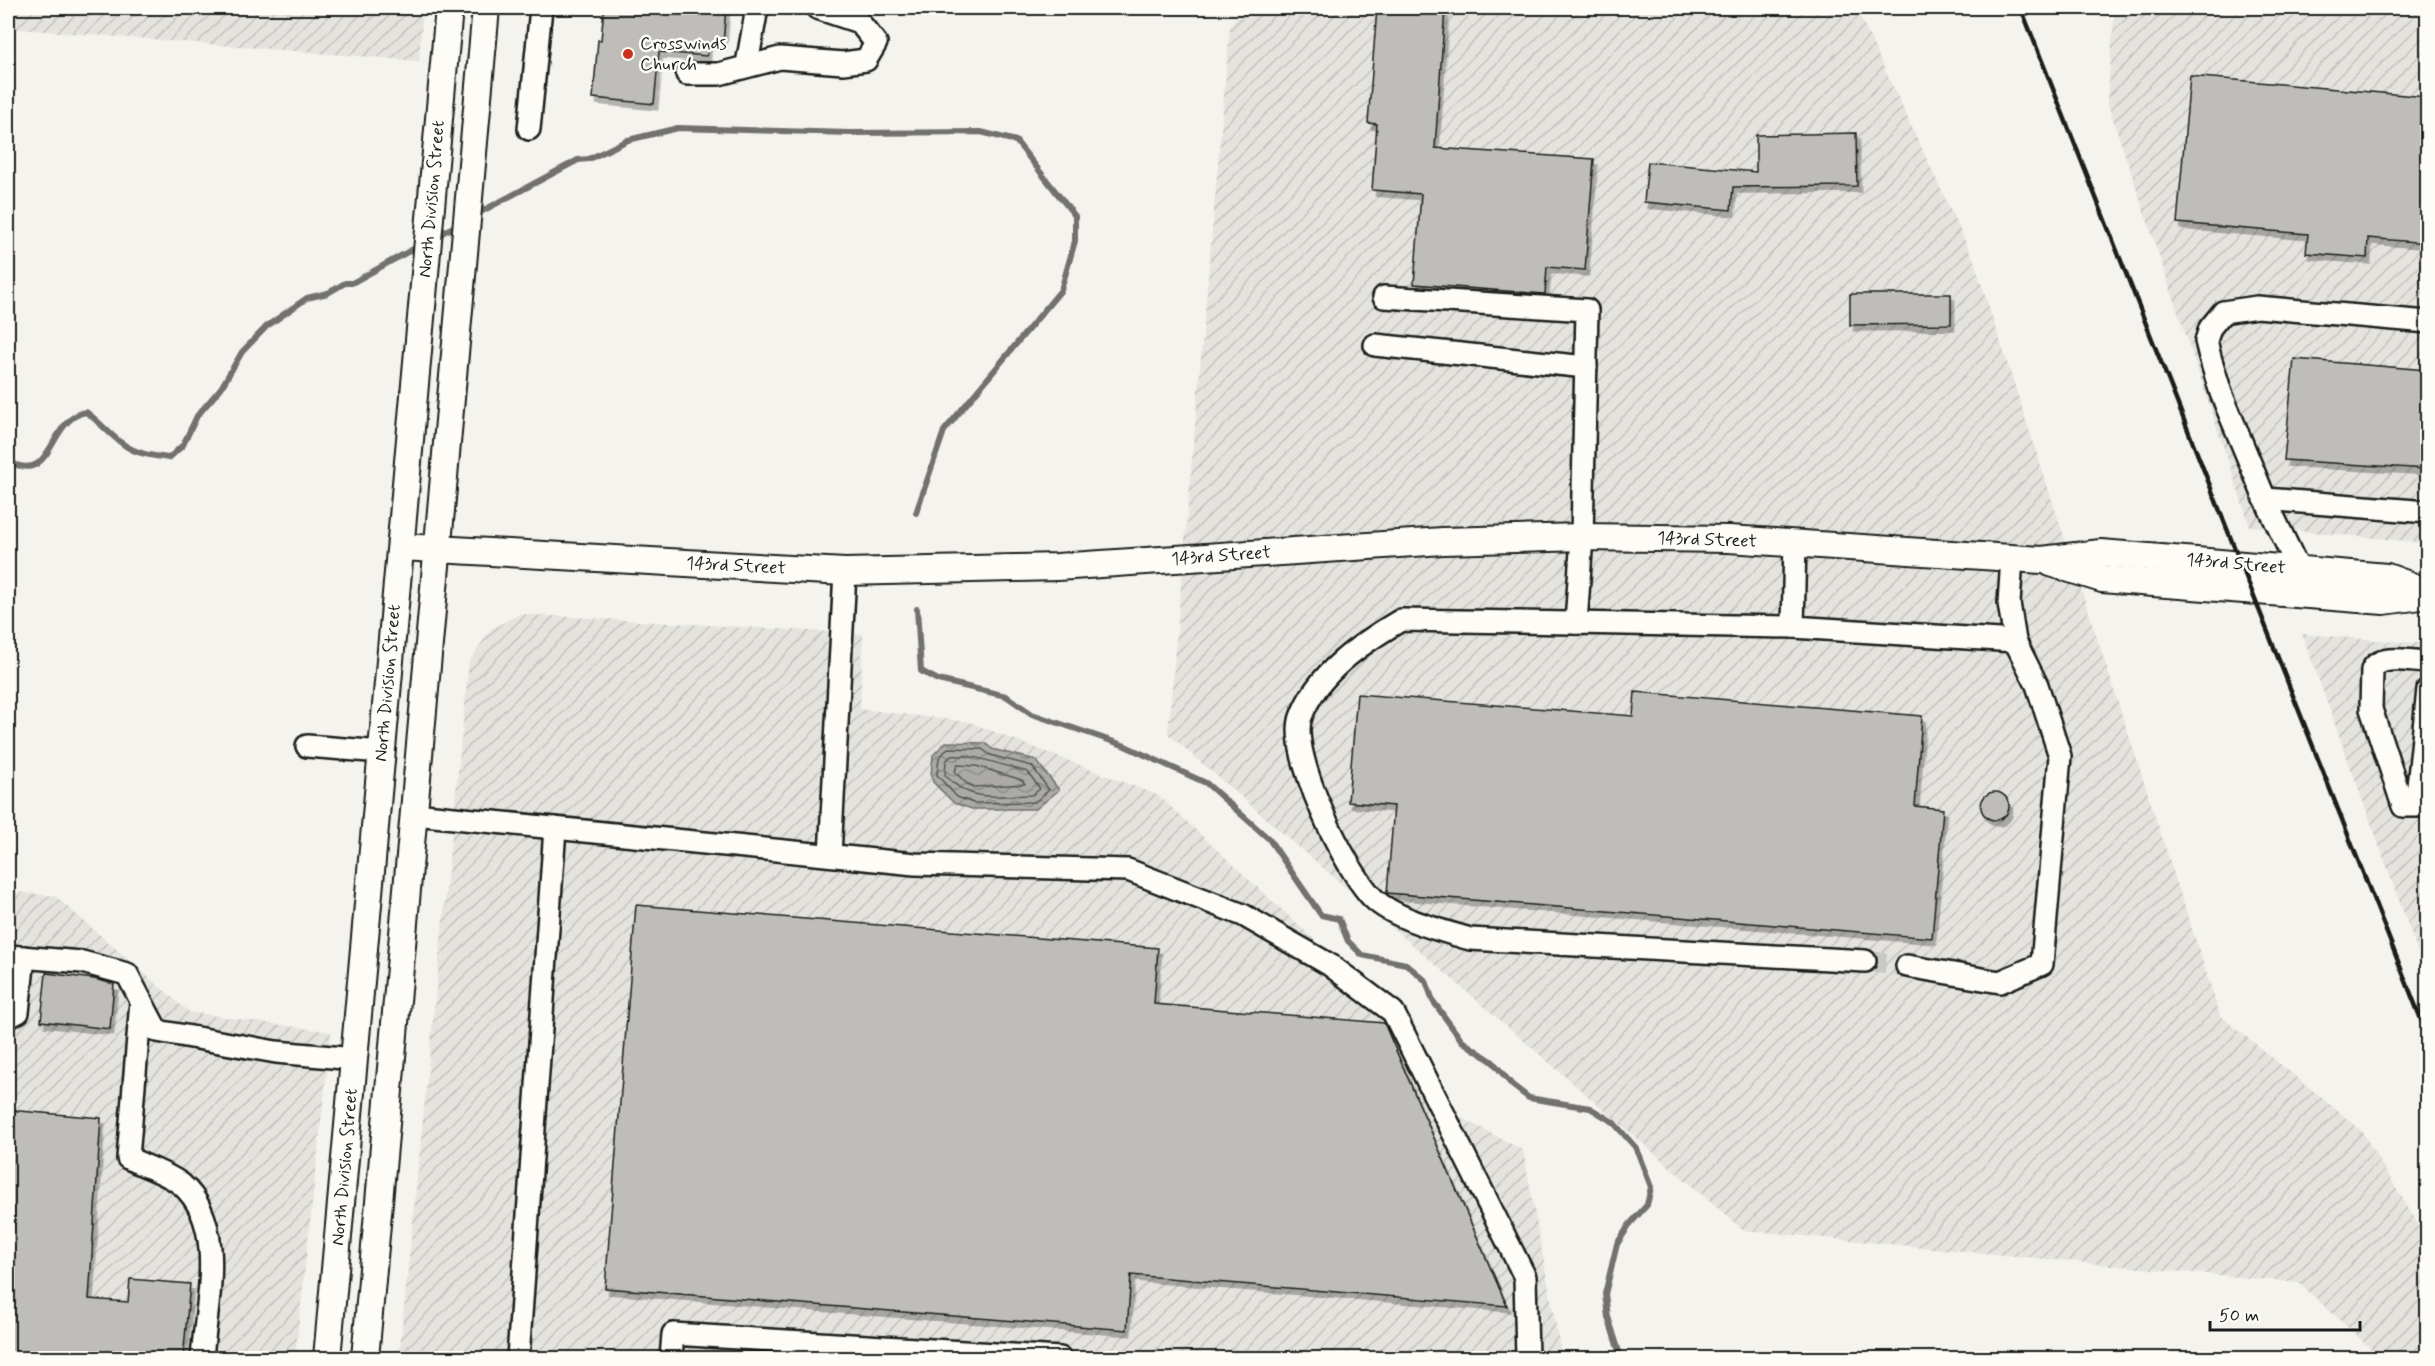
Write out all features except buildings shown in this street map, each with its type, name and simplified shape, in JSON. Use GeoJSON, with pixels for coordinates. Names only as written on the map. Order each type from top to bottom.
{"type":"FeatureCollection","features":[{"type":"Feature","properties":{"kind":"main road","name":"North Division Street"},"geometry":{"type":"LineString","coordinates":[[327,1359],[449,8]]}},
{"type":"Feature","properties":{"kind":"main road","name":"North Division Street"},"geometry":{"type":"LineString","coordinates":[[365,1359],[440,550],[486,8]]}},
{"type":"Feature","properties":{"kind":"main road","name":"143rd Street"},"geometry":{"type":"LineString","coordinates":[[401,547],[845,572],[1057,567],[1453,541],[1582,537],[1795,543],[2042,560],[2101,553],[2387,577],[2427,593]]}},
{"type":"Feature","properties":{"kind":"main road","name":"143rd Street"},"geometry":{"type":"LineString","coordinates":[[2042,560],[2102,579],[2384,601],[2427,593]]}},
{"type":"Feature","properties":{"kind":"lane"},"geometry":{"type":"LineString","coordinates":[[529,129],[541,8]]}},
{"type":"Feature","properties":{"kind":"lane"},"geometry":{"type":"LineString","coordinates":[[747,64],[757,8]]}},
{"type":"Feature","properties":{"kind":"lane"},"geometry":{"type":"LineString","coordinates":[[687,74],[719,74],[747,64],[780,58],[843,63],[866,60],[876,43],[859,22],[817,8]]}},
{"type":"Feature","properties":{"kind":"lane"},"geometry":{"type":"LineString","coordinates":[[1384,297],[1587,310],[1582,537],[1576,623]]}},
{"type":"Feature","properties":{"kind":"lane"},"geometry":{"type":"LineString","coordinates":[[2298,570],[2265,499],[2221,393],[2206,341],[2214,320],[2223,312],[2257,307],[2427,322]]}},
{"type":"Feature","properties":{"kind":"lane"},"geometry":{"type":"LineString","coordinates":[[1375,345],[1586,367]]}},
{"type":"Feature","properties":{"kind":"lane"},"geometry":{"type":"LineString","coordinates":[[2265,499],[2427,512]]}},
{"type":"Feature","properties":{"kind":"lane"},"geometry":{"type":"LineString","coordinates":[[1793,627],[1795,543]]}},
{"type":"Feature","properties":{"kind":"lane"},"geometry":{"type":"LineString","coordinates":[[1907,966],[2000,982],[2042,964],[2061,756],[2037,685],[2015,641],[2009,603],[2012,558]]}},
{"type":"Feature","properties":{"kind":"lane"},"geometry":{"type":"LineString","coordinates":[[830,855],[845,572]]}},
{"type":"Feature","properties":{"kind":"lane"},"geometry":{"type":"LineString","coordinates":[[1865,961],[1470,939],[1419,925],[1374,900],[1336,844],[1299,744],[1300,719],[1314,690],[1364,642],[1401,620],[1793,627],[2015,641]]}},
{"type":"Feature","properties":{"kind":"lane"},"geometry":{"type":"LineString","coordinates":[[2427,662],[2384,660],[2375,664],[2372,670],[2371,709],[2403,806],[2416,806],[2427,689]]}},
{"type":"Feature","properties":{"kind":"lane"},"geometry":{"type":"LineString","coordinates":[[307,746],[382,753]]}},
{"type":"Feature","properties":{"kind":"lane"},"geometry":{"type":"LineString","coordinates":[[414,814],[915,864],[1128,870],[1243,915],[1330,965],[1393,1012],[1525,1278],[1527,1359]]}},
{"type":"Feature","properties":{"kind":"lane"},"geometry":{"type":"LineString","coordinates":[[518,1359],[555,828]]}},
{"type":"Feature","properties":{"kind":"lane"},"geometry":{"type":"LineString","coordinates":[[8,1017],[18,1012],[16,957],[82,962],[127,974],[157,1031],[276,1052],[355,1059]]}},
{"type":"Feature","properties":{"kind":"lane"},"geometry":{"type":"LineString","coordinates":[[141,1001],[128,1158],[180,1184],[202,1209],[212,1245],[202,1359]]}},
{"type":"Feature","properties":{"kind":"lane"},"geometry":{"type":"LineString","coordinates":[[671,1359],[673,1334],[1060,1359]]}},
{"type":"Feature","properties":{"kind":"shaded area"},"geometry":{"type":"Polygon","coordinates":[[[8,8],[423,8],[419,61],[8,28],[8,8]]]}},
{"type":"Feature","properties":{"kind":"shaded area"},"geometry":{"type":"Polygon","coordinates":[[[1243,8],[1856,8],[1973,258],[2220,1015],[2361,1130],[2427,1239],[2427,1358],[2381,1358],[2299,1283],[1743,1230],[1168,734],[1230,27],[1243,8]]]}},
{"type":"Feature","properties":{"kind":"shaded area"},"geometry":{"type":"Polygon","coordinates":[[[2115,8],[2427,8],[2427,543],[2250,526],[2107,101],[2115,8]]]}},
{"type":"Feature","properties":{"kind":"shaded area"},"geometry":{"type":"Polygon","coordinates":[[[520,614],[863,634],[860,709],[969,722],[1159,796],[1349,972],[1460,1117],[1523,1150],[1562,1358],[399,1358],[469,662],[491,629],[520,614]]]}},
{"type":"Feature","properties":{"kind":"shaded area"},"geometry":{"type":"Polygon","coordinates":[[[2302,634],[2427,644],[2427,977],[2302,634]]]}},
{"type":"Feature","properties":{"kind":"shaded area"},"geometry":{"type":"Polygon","coordinates":[[[8,891],[55,896],[189,1012],[331,1032],[295,1358],[8,1358],[8,891]]]}},
{"type":"Feature","properties":{"kind":"water"},"geometry":{"type":"Polygon","coordinates":[[[946,742],[985,743],[992,749],[1036,760],[1059,790],[1036,809],[972,809],[954,803],[933,782],[931,775],[933,755],[946,742]]]}},
{"type":"Feature","properties":{"kind":"waterway"},"geometry":{"type":"LineString","coordinates":[[473,216],[578,160],[589,159],[628,140],[678,128],[850,133],[981,132],[1016,141],[1075,216],[1075,241],[1061,290],[944,431],[916,513]]}},
{"type":"Feature","properties":{"kind":"waterway"},"geometry":{"type":"LineString","coordinates":[[436,236],[459,224]]}},
{"type":"Feature","properties":{"kind":"waterway"},"geometry":{"type":"LineString","coordinates":[[8,461],[23,467],[34,465],[43,459],[64,426],[73,417],[86,412],[133,450],[169,458],[183,445],[197,416],[221,388],[242,352],[267,326],[307,298],[328,293],[345,283],[352,283],[422,244]]}},
{"type":"Feature","properties":{"kind":"waterway"},"geometry":{"type":"LineString","coordinates":[[917,609],[921,671],[938,680],[1006,696],[1032,714],[1123,745],[1206,783],[1269,839],[1321,915],[1339,919],[1348,941],[1362,955],[1406,964],[1426,981],[1433,1001],[1462,1041],[1493,1062],[1512,1085],[1529,1098],[1590,1108],[1613,1122],[1636,1148],[1651,1187],[1647,1205],[1630,1224],[1617,1244],[1605,1294],[1608,1317],[1621,1358]]}},
{"type":"Feature","properties":{"kind":"tunnel"},"geometry":{"type":"LineString","coordinates":[[1865,961],[1907,966]]}},
{"type":"Feature","properties":{"kind":"railway"},"geometry":{"type":"LineString","coordinates":[[2021,8],[2428,1037]]}},
{"type":"Feature","properties":{"kind":"place","name":"Crosswinds Church"},"geometry":{"type":"Point","coordinates":[628,54]}}]}
